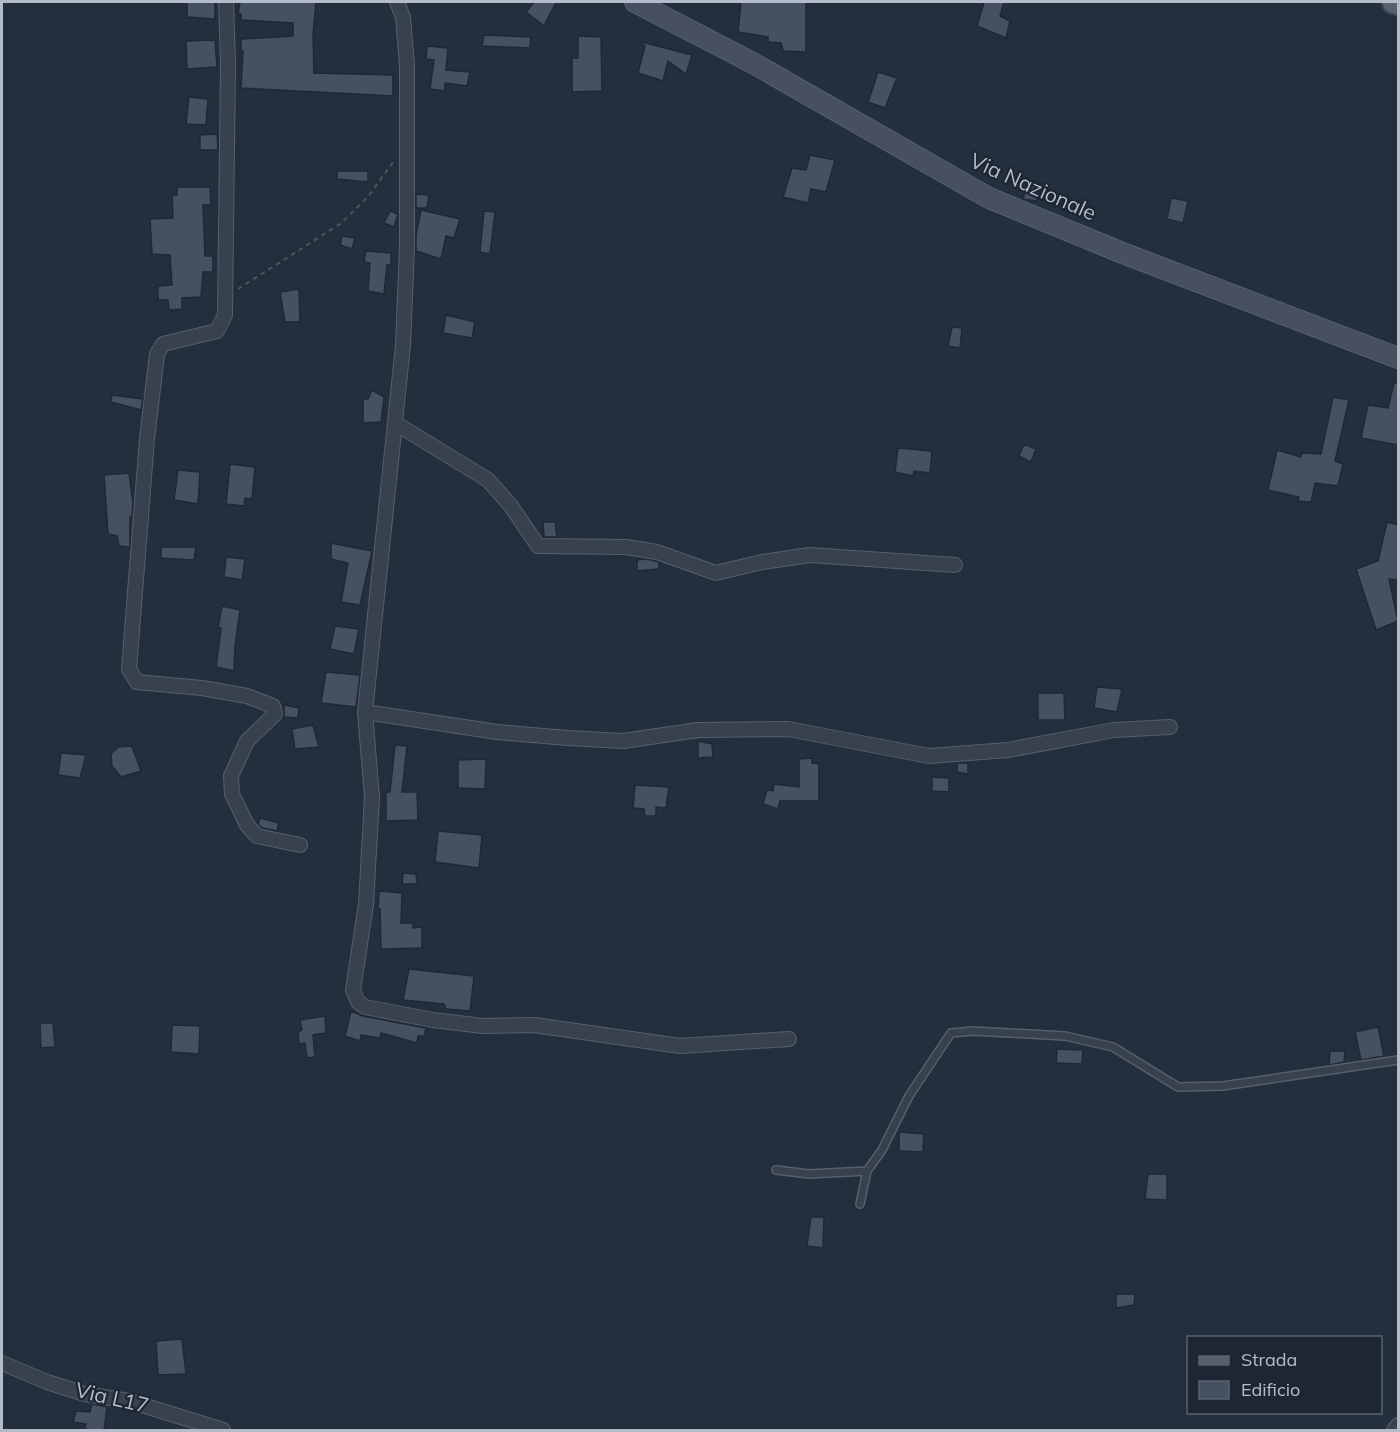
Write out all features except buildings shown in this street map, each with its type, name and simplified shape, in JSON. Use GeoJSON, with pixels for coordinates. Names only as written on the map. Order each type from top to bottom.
{"type":"FeatureCollection","features":[{"type":"Feature","properties":{"kind":"main road","name":"Via Nazionale"},"geometry":{"type":"LineString","coordinates":[[635,2],[751,62],[988,198],[1120,252],[1398,358]]}},
{"type":"Feature","properties":{"kind":"street"},"geometry":{"type":"LineString","coordinates":[[226,2],[228,64],[225,315],[217,331],[163,344],[157,354],[147,439],[129,669],[137,682],[202,688],[247,696],[273,706],[275,714],[247,741],[231,776],[232,794],[246,825],[256,836],[300,845]]}},
{"type":"Feature","properties":{"kind":"street"},"geometry":{"type":"LineString","coordinates":[[397,2],[403,17],[407,65],[408,247],[403,345],[365,712],[372,797],[366,904],[353,990],[358,1002],[365,1007],[433,1020],[483,1026],[534,1025],[680,1046],[789,1039]]}},
{"type":"Feature","properties":{"kind":"street"},"geometry":{"type":"LineString","coordinates":[[395,423],[488,480],[511,506],[538,546],[626,547],[657,552],[716,573],[762,562],[810,555],[955,565]]}},
{"type":"Feature","properties":{"kind":"street"},"geometry":{"type":"LineString","coordinates":[[365,712],[497,732],[623,741],[698,730],[788,729],[929,756],[1008,750],[1114,730],[1170,727]]}},
{"type":"Feature","properties":{"kind":"street","name":"Via L17"},"geometry":{"type":"LineString","coordinates":[[2,1363],[47,1382],[76,1391],[129,1401],[223,1431]]}},
{"type":"Feature","properties":{"kind":"street"},"geometry":{"type":"LineString","coordinates":[[1394,1431],[1398,1425]]}},
{"type":"Feature","properties":{"kind":"lane"},"geometry":{"type":"LineString","coordinates":[[860,1204],[867,1171],[882,1149],[909,1096],[951,1033],[973,1031],[1065,1036],[1113,1047],[1178,1087],[1223,1086],[1398,1060]]}},
{"type":"Feature","properties":{"kind":"lane"},"geometry":{"type":"LineString","coordinates":[[776,1170],[809,1174],[867,1171]]}},
{"type":"Feature","properties":{"kind":"path"},"geometry":{"type":"LineString","coordinates":[[225,293],[237,290],[266,273],[340,224],[367,198],[396,158],[408,152]]}}]}
